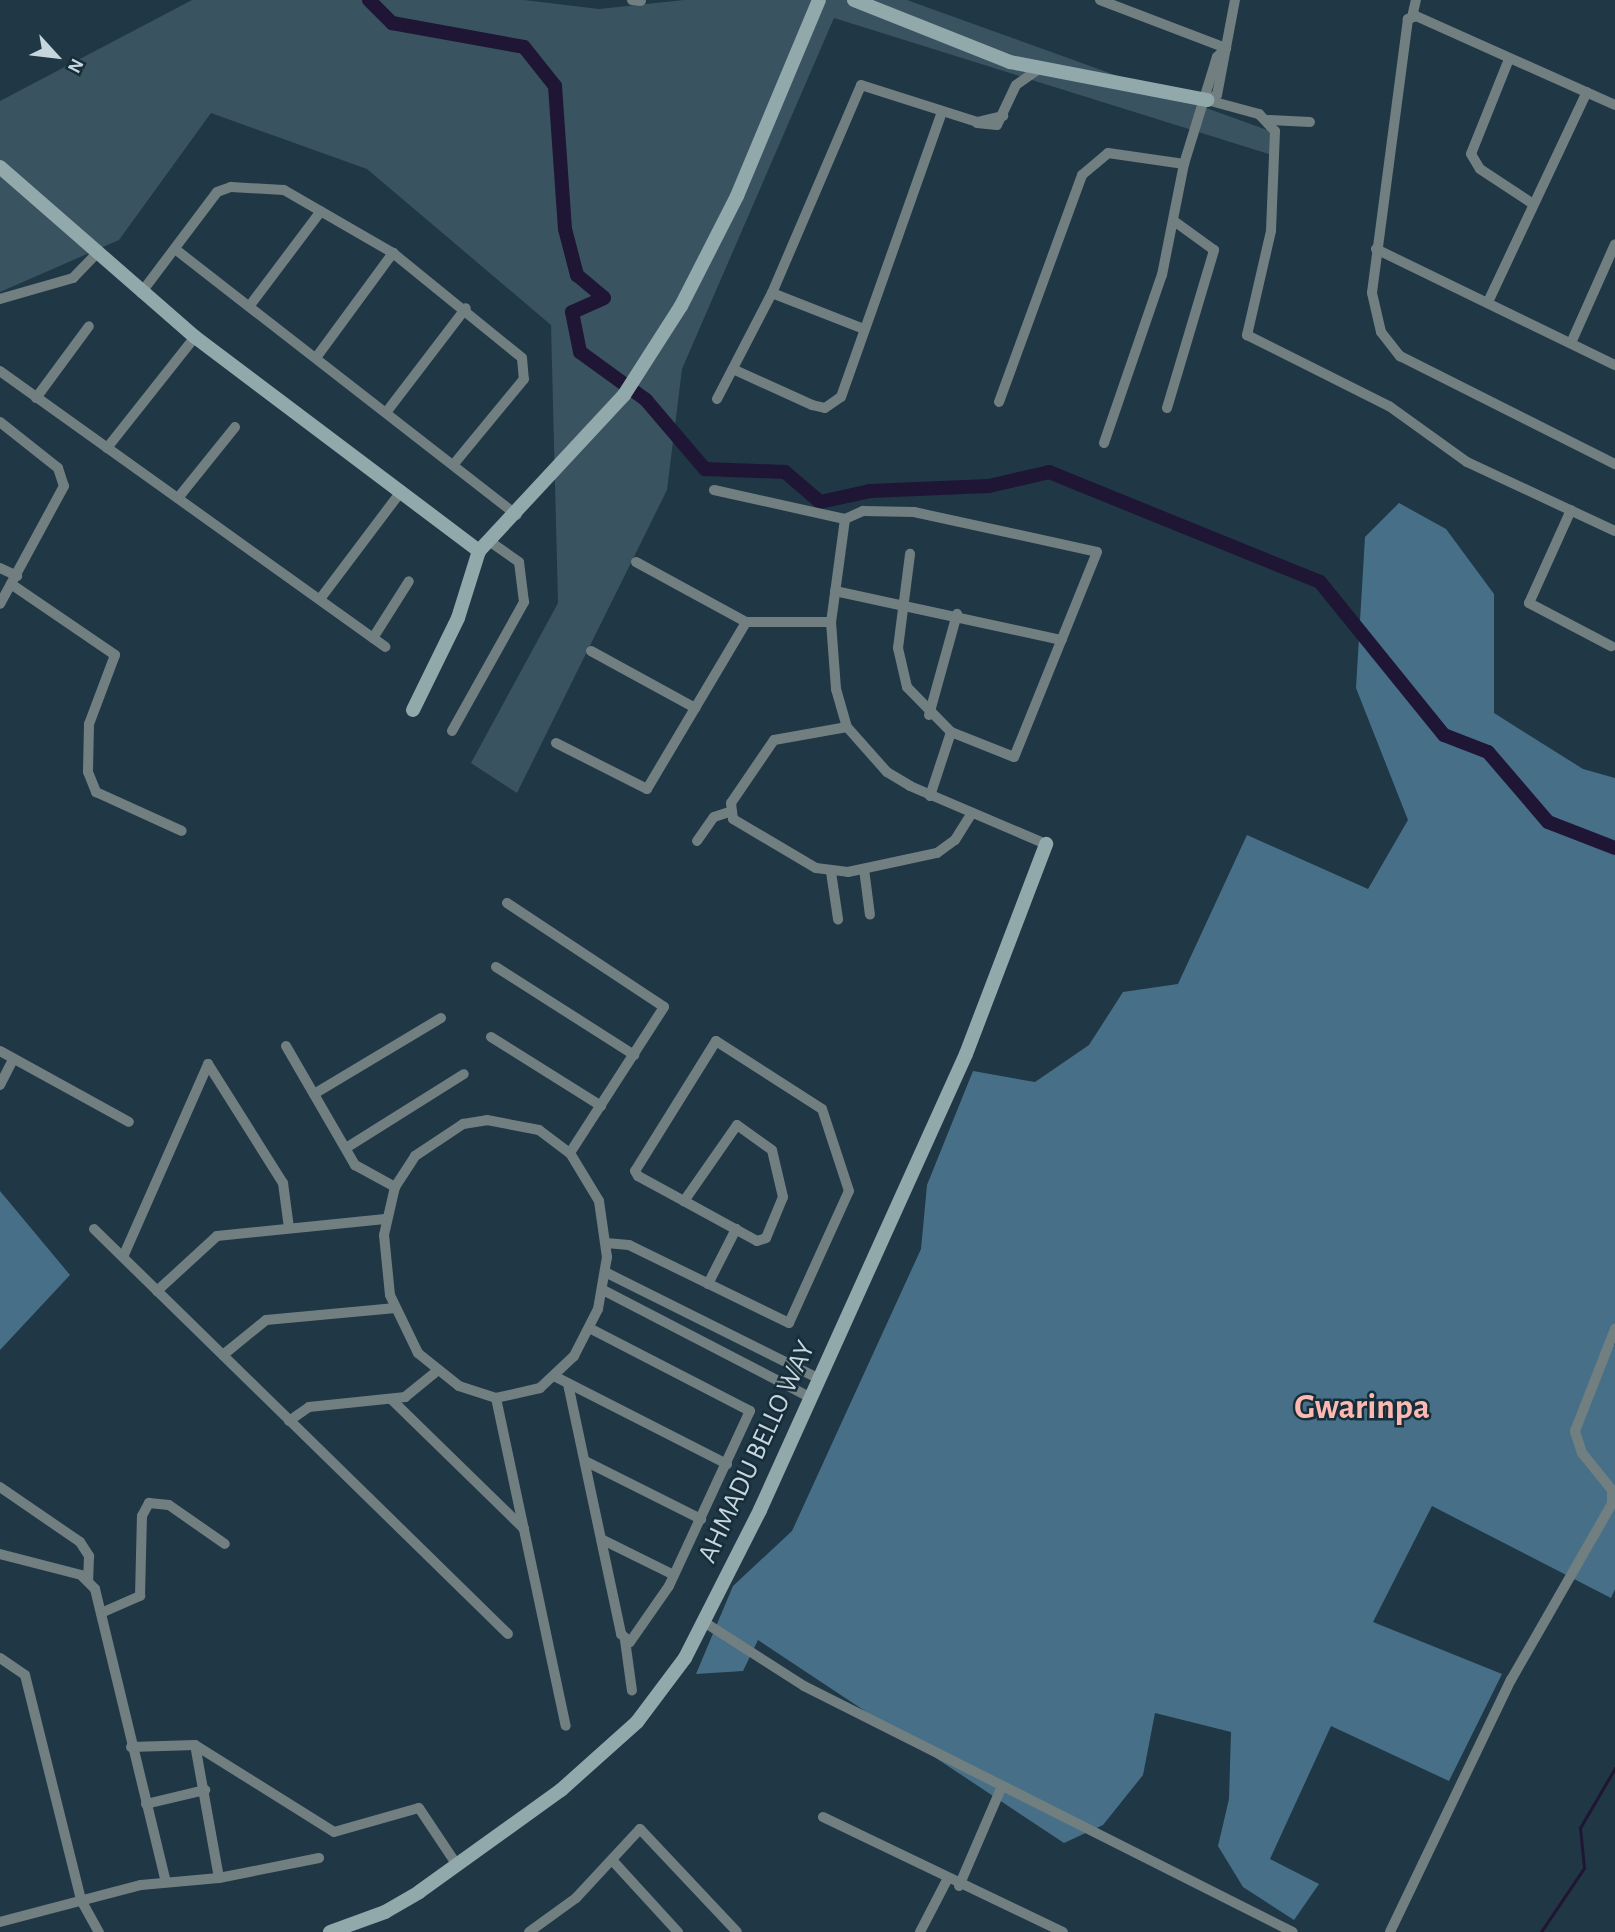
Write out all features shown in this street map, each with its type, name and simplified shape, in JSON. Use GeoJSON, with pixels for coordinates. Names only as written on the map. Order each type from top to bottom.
{"type":"FeatureCollection","features":[{"type":"Feature","properties":{"kind":"street"},"geometry":{"type":"LineString","coordinates":[[413,710],[458,618],[485,547],[517,515],[624,395],[634,380],[737,196],[819,0]]}},
{"type":"Feature","properties":{"kind":"street"},"geometry":{"type":"LineString","coordinates":[[854,0],[871,3],[1010,62],[1208,100],[1269,120],[1310,122]]}},
{"type":"Feature","properties":{"kind":"street"},"geometry":{"type":"LineString","coordinates":[[1100,0],[1226,48]]}},
{"type":"Feature","properties":{"kind":"street"},"geometry":{"type":"LineString","coordinates":[[1104,443],[1174,221],[1184,164],[1208,100],[1217,95],[1235,0]]}},
{"type":"Feature","properties":{"kind":"street"},"geometry":{"type":"LineString","coordinates":[[1416,0],[1412,17],[1405,24],[1376,249],[1372,303],[1381,332],[1400,356],[1615,464]]}},
{"type":"Feature","properties":{"kind":"street"},"geometry":{"type":"LineString","coordinates":[[1412,17],[1615,105]]}},
{"type":"Feature","properties":{"kind":"street"},"geometry":{"type":"LineString","coordinates":[[1509,59],[1471,153],[1480,169],[1533,204]]}},
{"type":"Feature","properties":{"kind":"street"},"geometry":{"type":"LineString","coordinates":[[1010,62],[1016,85]]}},
{"type":"Feature","properties":{"kind":"street"},"geometry":{"type":"LineString","coordinates":[[717,399],[735,370],[772,293],[861,85],[941,114],[992,128],[1003,117],[1016,85],[1039,69]]}},
{"type":"Feature","properties":{"kind":"street"},"geometry":{"type":"LineString","coordinates":[[1488,302],[1587,92]]}},
{"type":"Feature","properties":{"kind":"street"},"geometry":{"type":"LineString","coordinates":[[735,370],[825,408],[841,397],[941,114]]}},
{"type":"Feature","properties":{"kind":"street"},"geometry":{"type":"LineString","coordinates":[[1269,120],[1275,131],[1274,212],[1247,335],[1389,406],[1467,462],[1615,531]]}},
{"type":"Feature","properties":{"kind":"street"},"geometry":{"type":"LineString","coordinates":[[999,401],[1082,175],[1108,153],[1184,164]]}},
{"type":"Feature","properties":{"kind":"street"},"geometry":{"type":"LineString","coordinates":[[0,167],[141,293],[195,337],[402,490],[485,547],[519,562],[524,602],[452,731]]}},
{"type":"Feature","properties":{"kind":"street"},"geometry":{"type":"LineString","coordinates":[[141,293],[218,192],[231,187],[284,190],[393,253],[466,309],[522,358],[526,370],[454,464]]}},
{"type":"Feature","properties":{"kind":"street"},"geometry":{"type":"LineString","coordinates":[[251,304],[321,211]]}},
{"type":"Feature","properties":{"kind":"street"},"geometry":{"type":"LineString","coordinates":[[1167,408],[1214,250],[1174,221]]}},
{"type":"Feature","properties":{"kind":"street"},"geometry":{"type":"LineString","coordinates":[[1571,343],[1615,244]]}},
{"type":"Feature","properties":{"kind":"street"},"geometry":{"type":"LineString","coordinates":[[175,249],[318,355],[517,515]]}},
{"type":"Feature","properties":{"kind":"street"},"geometry":{"type":"LineString","coordinates":[[1376,249],[1615,365]]}},
{"type":"Feature","properties":{"kind":"street"},"geometry":{"type":"LineString","coordinates":[[0,299],[73,278],[97,253]]}},
{"type":"Feature","properties":{"kind":"street"},"geometry":{"type":"LineString","coordinates":[[318,355],[393,253]]}},
{"type":"Feature","properties":{"kind":"street"},"geometry":{"type":"LineString","coordinates":[[772,293],[864,329]]}},
{"type":"Feature","properties":{"kind":"street"},"geometry":{"type":"LineString","coordinates":[[387,410],[466,309]]}},
{"type":"Feature","properties":{"kind":"street"},"geometry":{"type":"LineString","coordinates":[[36,398],[89,326]]}},
{"type":"Feature","properties":{"kind":"street"},"geometry":{"type":"LineString","coordinates":[[107,448],[195,337]]}},
{"type":"Feature","properties":{"kind":"street"},"geometry":{"type":"LineString","coordinates":[[0,371],[385,647]]}},
{"type":"Feature","properties":{"kind":"street"},"geometry":{"type":"LineString","coordinates":[[0,422],[63,474],[64,486],[0,604]]}},
{"type":"Feature","properties":{"kind":"street"},"geometry":{"type":"LineString","coordinates":[[178,498],[234,427]]}},
{"type":"Feature","properties":{"kind":"street"},"geometry":{"type":"LineString","coordinates":[[320,599],[402,490]]}},
{"type":"Feature","properties":{"kind":"street"},"geometry":{"type":"LineString","coordinates":[[714,490],[845,519],[863,511],[915,512],[1097,552],[1014,757],[951,732],[929,715],[899,668],[910,554]]}},
{"type":"Feature","properties":{"kind":"street"},"geometry":{"type":"LineString","coordinates":[[1571,510],[1529,603],[1611,646]]}},
{"type":"Feature","properties":{"kind":"street"},"geometry":{"type":"LineString","coordinates":[[845,519],[831,622],[836,689],[847,727],[887,772],[930,796],[1046,844]]}},
{"type":"Feature","properties":{"kind":"street"},"geometry":{"type":"LineString","coordinates":[[636,562],[746,622],[831,622]]}},
{"type":"Feature","properties":{"kind":"street"},"geometry":{"type":"LineString","coordinates":[[0,568],[115,654],[89,724],[88,772],[96,792],[182,831]]}},
{"type":"Feature","properties":{"kind":"street"},"geometry":{"type":"LineString","coordinates":[[373,638],[409,581]]}},
{"type":"Feature","properties":{"kind":"street"},"geometry":{"type":"LineString","coordinates":[[835,591],[905,601],[1062,640]]}},
{"type":"Feature","properties":{"kind":"street"},"geometry":{"type":"LineString","coordinates":[[929,715],[957,614]]}},
{"type":"Feature","properties":{"kind":"street"},"geometry":{"type":"LineString","coordinates":[[556,743],[647,789],[746,622]]}},
{"type":"Feature","properties":{"kind":"street"},"geometry":{"type":"LineString","coordinates":[[591,651],[695,708]]}},
{"type":"Feature","properties":{"kind":"street"},"geometry":{"type":"LineString","coordinates":[[697,841],[714,817],[729,812],[774,740],[847,727]]}},
{"type":"Feature","properties":{"kind":"street"},"geometry":{"type":"LineString","coordinates":[[930,796],[951,732]]}},
{"type":"Feature","properties":{"kind":"street"},"geometry":{"type":"LineString","coordinates":[[729,812],[795,857],[831,872],[864,869],[947,848],[972,813]]}},
{"type":"Feature","properties":{"kind":"street","name":"AHMADU BELLO WAY"},"geometry":{"type":"LineString","coordinates":[[330,1932],[386,1912],[561,1790],[637,1722],[704,1622],[820,1379],[892,1207],[966,1054],[1046,844]]}},
{"type":"Feature","properties":{"kind":"street"},"geometry":{"type":"LineString","coordinates":[[864,869],[870,915]]}},
{"type":"Feature","properties":{"kind":"street"},"geometry":{"type":"LineString","coordinates":[[831,872],[838,919]]}},
{"type":"Feature","properties":{"kind":"street"},"geometry":{"type":"LineString","coordinates":[[507,903],[661,1002],[661,1013],[570,1153]]}},
{"type":"Feature","properties":{"kind":"street"},"geometry":{"type":"LineString","coordinates":[[496,967],[634,1055]]}},
{"type":"Feature","properties":{"kind":"street"},"geometry":{"type":"LineString","coordinates":[[314,1094],[441,1018]]}},
{"type":"Feature","properties":{"kind":"street"},"geometry":{"type":"LineString","coordinates":[[491,1037],[601,1105]]}},
{"type":"Feature","properties":{"kind":"street"},"geometry":{"type":"LineString","coordinates":[[606,1243],[629,1244],[784,1323],[792,1321],[849,1191],[822,1109],[716,1041],[635,1171],[684,1201],[763,1242],[783,1197],[772,1150],[743,1128],[731,1129],[684,1201]]}},
{"type":"Feature","properties":{"kind":"street"},"geometry":{"type":"LineString","coordinates":[[286,1046],[361,1171],[395,1187]]}},
{"type":"Feature","properties":{"kind":"street"},"geometry":{"type":"LineString","coordinates":[[0,1051],[130,1122]]}},
{"type":"Feature","properties":{"kind":"street"},"geometry":{"type":"LineString","coordinates":[[0,1085],[13,1059]]}},
{"type":"Feature","properties":{"kind":"street"},"geometry":{"type":"LineString","coordinates":[[123,1257],[208,1064],[283,1183],[289,1228]]}},
{"type":"Feature","properties":{"kind":"street"},"geometry":{"type":"LineString","coordinates":[[345,1148],[464,1074]]}},
{"type":"Feature","properties":{"kind":"street"},"geometry":{"type":"LineString","coordinates":[[487,1120],[539,1130],[570,1153],[599,1201],[606,1243],[607,1273],[603,1290],[591,1329],[556,1377],[517,1396],[496,1398],[437,1371],[418,1353],[395,1308],[386,1274],[385,1219],[395,1187],[436,1138],[487,1120]]}},
{"type":"Feature","properties":{"kind":"street"},"geometry":{"type":"LineString","coordinates":[[157,1290],[209,1240],[289,1228],[385,1219]]}},
{"type":"Feature","properties":{"kind":"street"},"geometry":{"type":"LineString","coordinates":[[94,1229],[508,1634]]}},
{"type":"Feature","properties":{"kind":"street"},"geometry":{"type":"LineString","coordinates":[[708,1284],[736,1229]]}},
{"type":"Feature","properties":{"kind":"street"},"geometry":{"type":"LineString","coordinates":[[607,1273],[820,1379]]}},
{"type":"Feature","properties":{"kind":"street"},"geometry":{"type":"LineString","coordinates":[[603,1290],[811,1398]]}},
{"type":"Feature","properties":{"kind":"street"},"geometry":{"type":"LineString","coordinates":[[223,1355],[266,1320],[395,1308]]}},
{"type":"Feature","properties":{"kind":"street"},"geometry":{"type":"LineString","coordinates":[[591,1329],[747,1406],[748,1419],[674,1575],[636,1639],[625,1640]]}},
{"type":"Feature","properties":{"kind":"street"},"geometry":{"type":"LineString","coordinates":[[1390,1932],[1511,1680],[1612,1504],[1612,1490],[1582,1453],[1575,1431],[1615,1329]]}},
{"type":"Feature","properties":{"kind":"street"},"geometry":{"type":"LineString","coordinates":[[780,1381],[788,1364]]}},
{"type":"Feature","properties":{"kind":"street"},"geometry":{"type":"LineString","coordinates":[[289,1421],[309,1407],[391,1399],[416,1392],[437,1371]]}},
{"type":"Feature","properties":{"kind":"street"},"geometry":{"type":"LineString","coordinates":[[556,1377],[727,1464]]}},
{"type":"Feature","properties":{"kind":"street"},"geometry":{"type":"LineString","coordinates":[[568,1384],[625,1640],[632,1691]]}},
{"type":"Feature","properties":{"kind":"street"},"geometry":{"type":"LineString","coordinates":[[496,1398],[566,1726]]}},
{"type":"Feature","properties":{"kind":"street"},"geometry":{"type":"LineString","coordinates":[[391,1399],[524,1530]]}},
{"type":"Feature","properties":{"kind":"street"},"geometry":{"type":"LineString","coordinates":[[585,1461],[701,1520]]}},
{"type":"Feature","properties":{"kind":"street"},"geometry":{"type":"LineString","coordinates":[[0,1487],[79,1542],[89,1556],[88,1580],[101,1613],[131,1747],[166,1882]]}},
{"type":"Feature","properties":{"kind":"street"},"geometry":{"type":"LineString","coordinates":[[101,1613],[140,1596],[142,1516],[149,1503],[169,1505],[225,1544]]}},
{"type":"Feature","properties":{"kind":"street"},"geometry":{"type":"LineString","coordinates":[[601,1539],[674,1575]]}},
{"type":"Feature","properties":{"kind":"street"},"geometry":{"type":"LineString","coordinates":[[0,1554],[88,1580]]}},
{"type":"Feature","properties":{"kind":"street"},"geometry":{"type":"LineString","coordinates":[[704,1622],[804,1686],[1293,1932]]}},
{"type":"Feature","properties":{"kind":"street"},"geometry":{"type":"LineString","coordinates":[[0,1658],[25,1675],[81,1900],[99,1932]]}},
{"type":"Feature","properties":{"kind":"street"},"geometry":{"type":"LineString","coordinates":[[131,1747],[195,1745],[334,1832],[419,1808],[457,1865]]}},
{"type":"Feature","properties":{"kind":"street"},"geometry":{"type":"LineString","coordinates":[[195,1745],[219,1878]]}},
{"type":"Feature","properties":{"kind":"street"},"geometry":{"type":"LineString","coordinates":[[958,1886],[1002,1786]]}},
{"type":"Feature","properties":{"kind":"street"},"geometry":{"type":"LineString","coordinates":[[146,1804],[205,1790]]}},
{"type":"Feature","properties":{"kind":"street"},"geometry":{"type":"LineString","coordinates":[[823,1817],[958,1886],[1063,1932]]}},
{"type":"Feature","properties":{"kind":"street"},"geometry":{"type":"LineString","coordinates":[[529,1932],[576,1898],[634,1832],[647,1832],[737,1932]]}},
{"type":"Feature","properties":{"kind":"street"},"geometry":{"type":"LineString","coordinates":[[0,1922],[81,1900],[166,1882],[219,1878],[319,1858]]}},
{"type":"Feature","properties":{"kind":"street"},"geometry":{"type":"LineString","coordinates":[[612,1860],[678,1932]]}},
{"type":"Feature","properties":{"kind":"street"},"geometry":{"type":"LineString","coordinates":[[920,1932],[947,1880]]}},
{"type":"Feature","properties":{"kind":"shaded area"},"geometry":{"type":"Polygon","coordinates":[[[192,0],[524,0],[599,9],[684,0],[907,0],[1273,132],[1272,155],[834,18],[682,369],[667,490],[517,793],[471,763],[558,603],[551,325],[367,169],[211,113],[119,240],[0,292],[0,101],[192,0]]]}},
{"type":"Feature","properties":{"kind":"shaded area"},"geometry":{"type":"Polygon","coordinates":[[[1399,503],[1446,529],[1494,594],[1494,713],[1583,769],[1615,778],[1615,1327],[1609,1342],[1615,1345],[1615,1589],[1611,1598],[1432,1506],[1373,1622],[1502,1674],[1449,1781],[1331,1726],[1270,1859],[1319,1884],[1294,1920],[1243,1887],[1218,1846],[1229,1799],[1231,1732],[1155,1713],[1143,1775],[1103,1825],[1064,1843],[758,1640],[743,1671],[696,1674],[733,1586],[792,1531],[921,1249],[927,1185],[973,1071],[1035,1082],[1089,1045],[1123,992],[1178,984],[1247,835],[1368,889],[1408,820],[1356,688],[1365,537],[1399,503]]]}},
{"type":"Feature","properties":{"kind":"shaded area"},"geometry":{"type":"Polygon","coordinates":[[[0,1191],[70,1275],[0,1350],[0,1191]]]}},
{"type":"Feature","properties":{"kind":"waterway"},"geometry":{"type":"LineString","coordinates":[[369,0],[392,23],[524,47],[555,86],[565,229],[577,275],[604,298],[572,312],[580,352],[646,400],[705,469],[785,472],[820,502],[870,491],[989,486],[1049,472],[1320,582],[1444,735],[1488,752],[1548,822],[1615,848]]}},
{"type":"Feature","properties":{"kind":"waterway"},"geometry":{"type":"LineString","coordinates":[[1541,1932],[1584,1868],[1580,1828],[1615,1768]]}},
{"type":"Feature","properties":{"kind":"district","name":"Gwarinpa"},"geometry":{"type":"Point","coordinates":[1362,1408]}}]}
